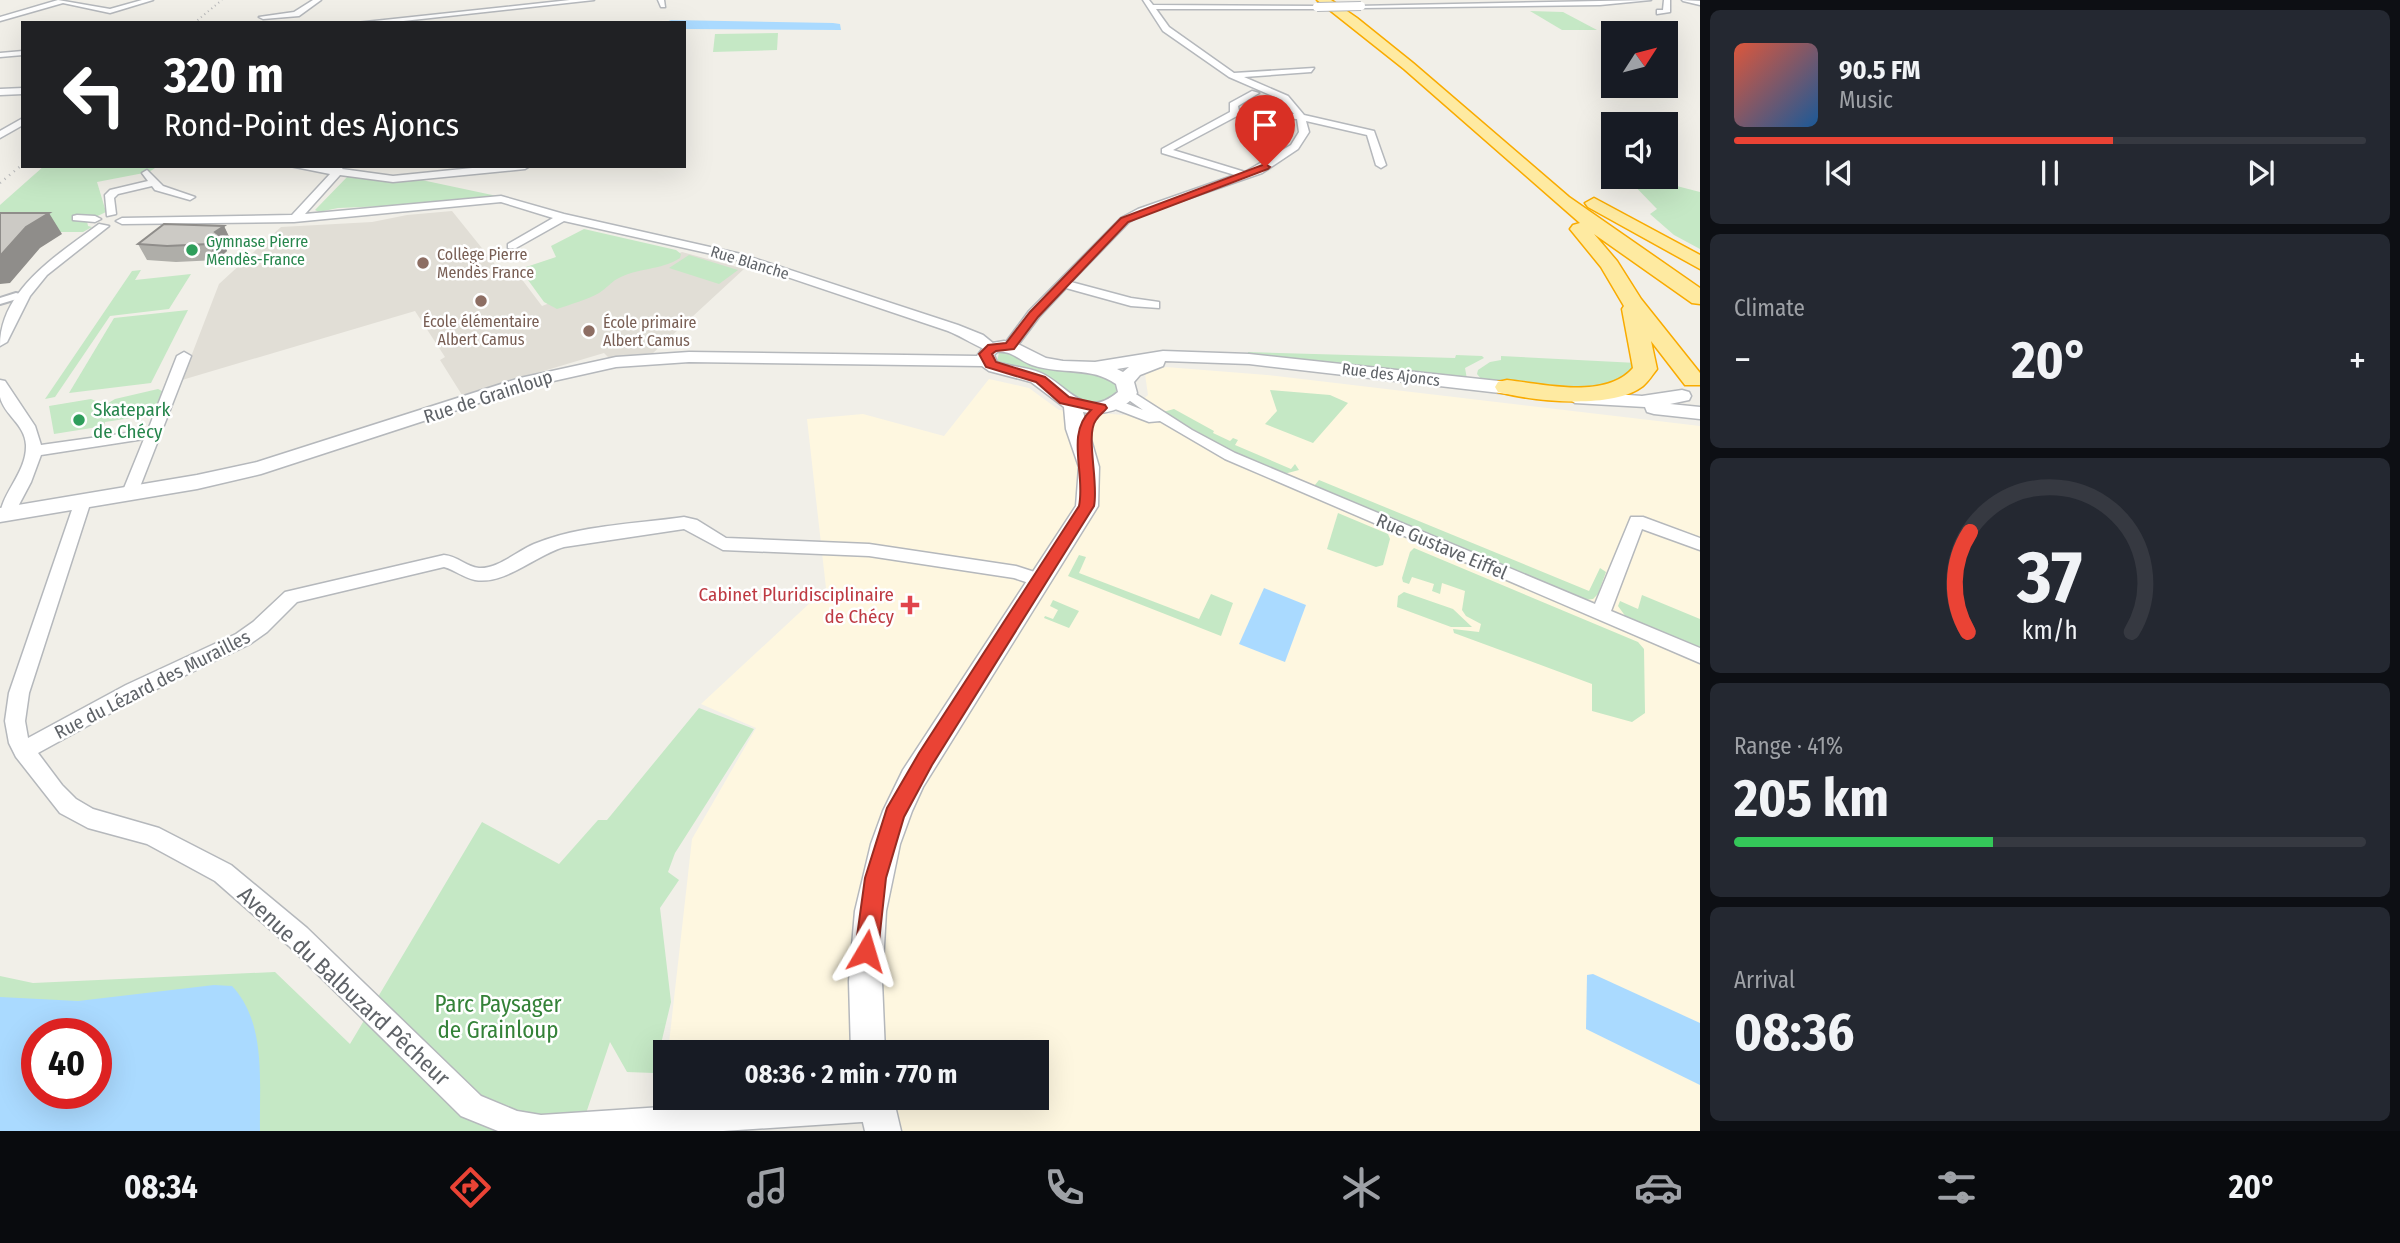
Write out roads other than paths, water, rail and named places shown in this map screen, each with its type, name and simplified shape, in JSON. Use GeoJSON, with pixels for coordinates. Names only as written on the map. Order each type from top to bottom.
{"type":"FeatureCollection","features":[{"type":"Feature","properties":{"kind":"highway"},"geometry":{"type":"LineString","coordinates":[[1333,0],[1396,45],[1607,222],[1700,285]]}},
{"type":"Feature","properties":{"kind":"highway"},"geometry":{"type":"LineString","coordinates":[[1320,3],[1387,47],[1511,158],[1619,243],[1700,298]]}},
{"type":"Feature","properties":{"kind":"highway"},"geometry":{"type":"LineString","coordinates":[[1497,132],[1593,202],[1700,263]]}},
{"type":"Feature","properties":{"kind":"highway"},"geometry":{"type":"LineString","coordinates":[[1511,158],[1522,174],[1593,243],[1692,385]]}},
{"type":"Feature","properties":{"kind":"highway"},"geometry":{"type":"LineString","coordinates":[[1507,387],[1593,393],[1615,390],[1637,381],[1644,369],[1632,302]]}},
{"type":"Feature","properties":{"kind":"street"},"geometry":{"type":"LineString","coordinates":[[0,19],[64,0],[110,11],[150,0]]}},
{"type":"Feature","properties":{"kind":"street"},"geometry":{"type":"LineString","coordinates":[[261,20],[296,13],[318,0]]}},
{"type":"Feature","properties":{"kind":"street"},"geometry":{"type":"LineString","coordinates":[[380,21],[591,0]]}},
{"type":"Feature","properties":{"kind":"street"},"geometry":{"type":"LineString","coordinates":[[1149,3],[1320,3],[1361,6],[1648,0]]}},
{"type":"Feature","properties":{"kind":"street"},"geometry":{"type":"LineString","coordinates":[[1660,12],[1666,12],[1667,0]]}},
{"type":"Feature","properties":{"kind":"street"},"geometry":{"type":"LineString","coordinates":[[1685,0],[1700,3]]}},
{"type":"Feature","properties":{"kind":"street"},"geometry":{"type":"LineString","coordinates":[[1117,397],[1073,404],[1056,394],[1041,380],[997,368],[996,352],[1013,339],[1125,220],[1142,211],[1269,165],[1295,147],[1304,132],[1300,117],[1280,95],[1233,75],[1166,29],[1149,3]]}},
{"type":"Feature","properties":{"kind":"street"},"geometry":{"type":"LineString","coordinates":[[261,20],[266,8]]}},
{"type":"Feature","properties":{"kind":"street"},"geometry":{"type":"LineString","coordinates":[[0,55],[21,53]]}},
{"type":"Feature","properties":{"kind":"street"},"geometry":{"type":"LineString","coordinates":[[1233,75],[1311,70]]}},
{"type":"Feature","properties":{"kind":"street"},"geometry":{"type":"LineString","coordinates":[[0,92],[21,91]]}},
{"type":"Feature","properties":{"kind":"street"},"geometry":{"type":"LineString","coordinates":[[1235,113],[1233,105],[1255,93]]}},
{"type":"Feature","properties":{"kind":"street"},"geometry":{"type":"LineString","coordinates":[[1245,175],[1165,151],[1235,113],[1300,117],[1371,133],[1381,165]]}},
{"type":"Feature","properties":{"kind":"street"},"geometry":{"type":"LineString","coordinates":[[0,135],[21,122]]}},
{"type":"Feature","properties":{"kind":"street"},"geometry":{"type":"LineString","coordinates":[[77,218],[99,223],[294,219],[339,168],[393,179],[505,168]]}},
{"type":"Feature","properties":{"kind":"street"},"geometry":{"type":"LineString","coordinates":[[111,212],[109,197],[114,192],[150,178],[162,190],[190,197]]}},
{"type":"Feature","properties":{"kind":"street","name":"Rue Blanche"},"geometry":{"type":"LineString","coordinates":[[294,219],[501,199],[562,217],[737,256],[953,328],[978,338],[996,352]]}},
{"type":"Feature","properties":{"kind":"street"},"geometry":{"type":"LineString","coordinates":[[111,212],[125,215],[122,221]]}},
{"type":"Feature","properties":{"kind":"street"},"geometry":{"type":"LineString","coordinates":[[0,342],[24,295],[43,272],[111,212]]}},
{"type":"Feature","properties":{"kind":"street"},"geometry":{"type":"LineString","coordinates":[[512,246],[562,217]]}},
{"type":"Feature","properties":{"kind":"street"},"geometry":{"type":"LineString","coordinates":[[1063,284],[1131,302],[1155,305]]}},
{"type":"Feature","properties":{"kind":"street"},"geometry":{"type":"LineString","coordinates":[[0,301],[16,296]]}},
{"type":"Feature","properties":{"kind":"street","name":"Rue des Ajoncs"},"geometry":{"type":"LineString","coordinates":[[996,352],[1039,362],[1099,366],[1163,356],[1237,358],[1617,401],[1665,400],[1692,385]]}},
{"type":"Feature","properties":{"kind":"street","name":"Rue de Grainloup"},"geometry":{"type":"LineString","coordinates":[[3,514],[229,476],[281,463],[526,382],[617,362],[689,357],[996,352]]}},
{"type":"Feature","properties":{"kind":"street"},"geometry":{"type":"LineString","coordinates":[[130,493],[184,356]]}},
{"type":"Feature","properties":{"kind":"street","name":"Rue des Ajoncs"},"geometry":{"type":"LineString","coordinates":[[1117,397],[1134,371],[1144,366],[1171,361],[1255,363],[1700,412]]}},
{"type":"Feature","properties":{"kind":"street"},"geometry":{"type":"LineString","coordinates":[[1099,366],[1117,397]]}},
{"type":"Feature","properties":{"kind":"street"},"geometry":{"type":"LineString","coordinates":[[1692,385],[1700,412]]}},
{"type":"Feature","properties":{"kind":"street"},"geometry":{"type":"LineString","coordinates":[[1,390],[30,429],[34,451],[32,464],[3,514]]}},
{"type":"Feature","properties":{"kind":"street"},"geometry":{"type":"LineString","coordinates":[[1084,449],[1089,419],[1117,397]]}},
{"type":"Feature","properties":{"kind":"street","name":"Rue Gustave Eiffel"},"geometry":{"type":"LineString","coordinates":[[1117,397],[1230,456],[1700,656]]}},
{"type":"Feature","properties":{"kind":"street"},"geometry":{"type":"LineString","coordinates":[[867,1040],[864,998],[866,951],[875,878],[895,815],[926,759],[1087,506],[1088,463],[1076,435],[1073,404]]}},
{"type":"Feature","properties":{"kind":"street"},"geometry":{"type":"LineString","coordinates":[[34,451],[155,433]]}},
{"type":"Feature","properties":{"kind":"street","name":"Avenue du Balbuzard Pêcheur"},"geometry":{"type":"LineString","coordinates":[[83,501],[19,693],[15,732],[23,751],[68,806],[88,818],[151,835],[223,873],[298,936],[471,1106],[490,1115],[517,1125],[541,1129],[878,1112]]}},
{"type":"Feature","properties":{"kind":"street"},"geometry":{"type":"LineString","coordinates":[[1601,614],[1637,521],[1700,544]]}},
{"type":"Feature","properties":{"kind":"street","name":"Rue du Lézard des Murailles"},"geometry":{"type":"LineString","coordinates":[[23,751],[133,691],[243,639],[291,597],[444,561],[465,571],[486,574],[526,554],[580,537],[684,523],[691,524],[723,544],[869,550],[1016,572],[1041,581]]}},
{"type":"Feature","properties":{"kind":"water"},"geometry":{"type":"Polygon","coordinates":[[[671,20],[833,23],[840,24],[841,30],[686,29],[686,21],[669,21],[671,20]]]}},
{"type":"Feature","properties":{"kind":"water"},"geometry":{"type":"Polygon","coordinates":[[[1264,588],[1306,605],[1285,662],[1239,644],[1264,588]]]}},
{"type":"Feature","properties":{"kind":"water"},"geometry":{"type":"Polygon","coordinates":[[[1593,974],[1700,1023],[1700,1085],[1586,1029],[1587,975],[1593,974]]]}},
{"type":"Feature","properties":{"kind":"water"},"geometry":{"type":"Polygon","coordinates":[[[214,985],[232,986],[243,1001],[256,1035],[260,1074],[260,1131],[0,1131],[0,997],[78,1001],[214,985]]]}},
{"type":"Feature","properties":{"kind":"railway"},"geometry":{"type":"LineString","coordinates":[[196,21],[222,0]]}},
{"type":"Feature","properties":{"kind":"railway"},"geometry":{"type":"LineString","coordinates":[[0,183],[21,166]]}},
{"type":"Feature","properties":{"kind":"place","name":"Gymnase Pierre Mendès-France"},"geometry":{"type":"Point","coordinates":[192,250]}},
{"type":"Feature","properties":{"kind":"place","name":"Collège Pierre Mendès France"},"geometry":{"type":"Point","coordinates":[423,263]}},
{"type":"Feature","properties":{"kind":"place","name":"École élémentaire Albert Camus"},"geometry":{"type":"Point","coordinates":[481,301]}},
{"type":"Feature","properties":{"kind":"place","name":"École primaire Albert Camus"},"geometry":{"type":"Point","coordinates":[589,331]}},
{"type":"Feature","properties":{"kind":"place","name":"Skatepark de Chécy"},"geometry":{"type":"Point","coordinates":[79,420]}},
{"type":"Feature","properties":{"kind":"place","name":"Cabinet Pluridisciplinaire de Chécy"},"geometry":{"type":"Point","coordinates":[910,605]}},
{"type":"Feature","properties":{"kind":"park label","name":"Parc Paysager de Grainloup"},"geometry":{"type":"Point","coordinates":[498,1017]}}]}
